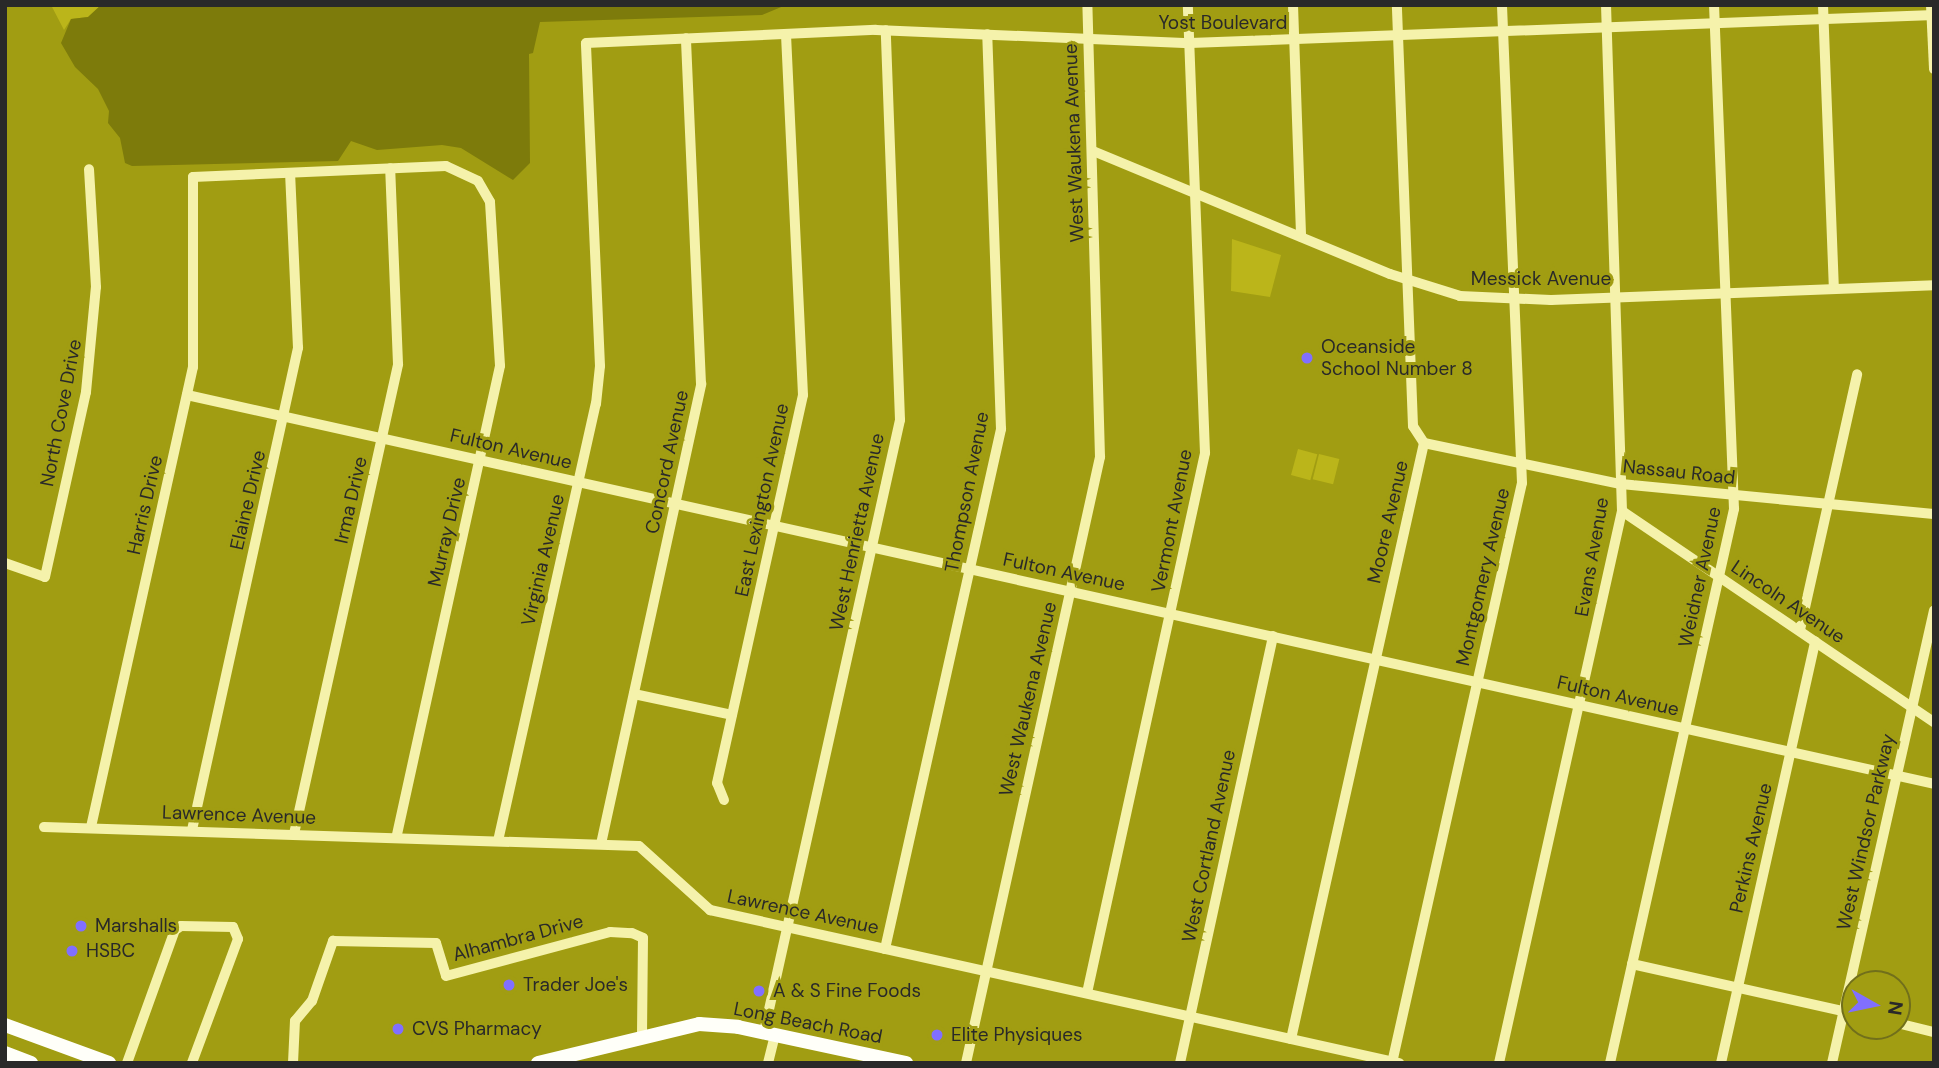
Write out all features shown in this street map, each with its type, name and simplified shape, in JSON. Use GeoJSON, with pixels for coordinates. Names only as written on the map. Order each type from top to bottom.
{"type":"FeatureCollection","features":[{"type":"Feature","properties":{"kind":"main road","name":"Long Beach Road"},"geometry":{"type":"LineString","coordinates":[[538,1063],[699,1024],[769,1033],[906,1063]]}},
{"type":"Feature","properties":{"kind":"main road"},"geometry":{"type":"LineString","coordinates":[[5,1025],[109,1063]]}},
{"type":"Feature","properties":{"kind":"main road"},"geometry":{"type":"LineString","coordinates":[[5,1054],[32,1063]]}},
{"type":"Feature","properties":{"kind":"street","name":"West Waukena Avenue"},"geometry":{"type":"LineString","coordinates":[[967,1063],[1102,434],[1087,5]]}},
{"type":"Feature","properties":{"kind":"street","name":"Vermont Avenue"},"geometry":{"type":"LineString","coordinates":[[1087,993],[1172,614],[1205,453],[1188,5]]}},
{"type":"Feature","properties":{"kind":"street"},"geometry":{"type":"LineString","coordinates":[[1293,5],[1301,237]]}},
{"type":"Feature","properties":{"kind":"street","name":"Moore Avenue"},"geometry":{"type":"LineString","coordinates":[[1291,1039],[1424,443],[1413,426],[1397,5]]}},
{"type":"Feature","properties":{"kind":"street","name":"Montgomery Avenue"},"geometry":{"type":"LineString","coordinates":[[1395,1062],[1522,483],[1502,5]]}},
{"type":"Feature","properties":{"kind":"street","name":"Evans Avenue"},"geometry":{"type":"LineString","coordinates":[[1499,1063],[1622,511],[1606,5]]}},
{"type":"Feature","properties":{"kind":"street","name":"Weidner Avenue"},"geometry":{"type":"LineString","coordinates":[[1610,1063],[1719,576],[1734,495],[1714,5]]}},
{"type":"Feature","properties":{"kind":"street"},"geometry":{"type":"LineString","coordinates":[[1823,5],[1835,288]]}},
{"type":"Feature","properties":{"kind":"street","name":"Yost Boulevard"},"geometry":{"type":"LineString","coordinates":[[587,75],[586,43],[686,38],[886,30],[1190,43],[1823,20],[1932,12]]}},
{"type":"Feature","properties":{"kind":"street"},"geometry":{"type":"LineString","coordinates":[[1932,12],[1934,69]]}},
{"type":"Feature","properties":{"kind":"street","name":"West Henrietta Avenue"},"geometry":{"type":"LineString","coordinates":[[768,1063],[769,1033],[788,927],[901,404],[886,30]]}},
{"type":"Feature","properties":{"kind":"street","name":"East Lexington Avenue"},"geometry":{"type":"LineString","coordinates":[[724,800],[717,783],[803,395],[786,34]]}},
{"type":"Feature","properties":{"kind":"street","name":"Thompson Avenue"},"geometry":{"type":"LineString","coordinates":[[886,949],[1002,416],[987,34]]}},
{"type":"Feature","properties":{"kind":"street","name":"Concord Avenue"},"geometry":{"type":"LineString","coordinates":[[601,844],[701,384],[686,38]]}},
{"type":"Feature","properties":{"kind":"street","name":"Virginia Avenue"},"geometry":{"type":"LineString","coordinates":[[498,841],[579,482],[600,366],[587,75]]}},
{"type":"Feature","properties":{"kind":"street","name":"Messick Avenue"},"geometry":{"type":"LineString","coordinates":[[1093,150],[1408,280],[1460,296],[1513,301],[1934,285]]}},
{"type":"Feature","properties":{"kind":"street"},"geometry":{"type":"LineString","coordinates":[[290,173],[390,168]]}},
{"type":"Feature","properties":{"kind":"street","name":"Murray Drive"},"geometry":{"type":"LineString","coordinates":[[390,168],[456,168],[485,190],[493,222],[500,366],[396,838]]}},
{"type":"Feature","properties":{"kind":"street","name":"Irma Drive"},"geometry":{"type":"LineString","coordinates":[[294,834],[383,438],[398,355],[390,168]]}},
{"type":"Feature","properties":{"kind":"street","name":"North Cove Drive"},"geometry":{"type":"LineString","coordinates":[[5,563],[45,577],[92,357],[96,287],[89,169]]}},
{"type":"Feature","properties":{"kind":"street","name":"Harris Drive"},"geometry":{"type":"LineString","coordinates":[[90,827],[197,343],[191,186],[193,177],[290,173]]}},
{"type":"Feature","properties":{"kind":"street","name":"Elaine Drive"},"geometry":{"type":"LineString","coordinates":[[192,831],[298,348],[290,173]]}},
{"type":"Feature","properties":{"kind":"street"},"geometry":{"type":"LineString","coordinates":[[1800,630],[1857,374]]}},
{"type":"Feature","properties":{"kind":"street","name":"Fulton Avenue"},"geometry":{"type":"LineString","coordinates":[[187,395],[1934,784]]}},
{"type":"Feature","properties":{"kind":"street","name":"Nassau Road"},"geometry":{"type":"LineString","coordinates":[[1424,443],[1621,484],[1934,514]]}},
{"type":"Feature","properties":{"kind":"street","name":"Lincoln Avenue"},"geometry":{"type":"LineString","coordinates":[[1622,511],[1934,722]]}},
{"type":"Feature","properties":{"kind":"street","name":"West Windsor Parkway"},"geometry":{"type":"LineString","coordinates":[[1853,970],[1934,610]]}},
{"type":"Feature","properties":{"kind":"street","name":"West Cortland Avenue"},"geometry":{"type":"LineString","coordinates":[[1180,1063],[1273,636]]}},
{"type":"Feature","properties":{"kind":"street","name":"Perkins Avenue"},"geometry":{"type":"LineString","coordinates":[[1721,1063],[1815,641]]}},
{"type":"Feature","properties":{"kind":"street"},"geometry":{"type":"LineString","coordinates":[[634,694],[732,715]]}},
{"type":"Feature","properties":{"kind":"street","name":"Lawrence Avenue"},"geometry":{"type":"LineString","coordinates":[[44,827],[601,844],[647,849],[710,910],[1395,1062]]}},
{"type":"Feature","properties":{"kind":"street"},"geometry":{"type":"LineString","coordinates":[[127,1063],[175,930],[181,926],[233,926],[238,939],[192,1063]]}},
{"type":"Feature","properties":{"kind":"street","name":"Alhambra Drive"},"geometry":{"type":"LineString","coordinates":[[293,1063],[295,1021],[313,1001],[333,941],[436,943],[446,976],[610,932],[632,933],[643,939],[642,1036]]}},
{"type":"Feature","properties":{"kind":"street"},"geometry":{"type":"LineString","coordinates":[[1632,964],[1841,1010]]}},
{"type":"Feature","properties":{"kind":"street","name":"West Windsor Parkway"},"geometry":{"type":"LineString","coordinates":[[1832,1063],[1841,1024]]}},
{"type":"Feature","properties":{"kind":"street"},"geometry":{"type":"LineString","coordinates":[[1911,1026],[1934,1032]]}},
{"type":"Feature","properties":{"kind":"shaded area"},"geometry":{"type":"Polygon","coordinates":[[[51,5],[101,5],[88,17],[71,19],[64,30],[51,5]]]}},
{"type":"Feature","properties":{"kind":"shaded area"},"geometry":{"type":"Polygon","coordinates":[[[101,5],[786,5],[762,15],[540,22],[533,53],[529,54],[530,163],[513,180],[461,148],[442,145],[377,150],[351,141],[338,161],[132,166],[125,163],[120,138],[108,123],[109,111],[98,89],[75,67],[61,43],[71,19],[88,17],[101,5]]]}},
{"type":"Feature","properties":{"kind":"shaded area"},"geometry":{"type":"Polygon","coordinates":[[[1232,239],[1281,255],[1270,297],[1231,291],[1232,239]]]}},
{"type":"Feature","properties":{"kind":"shaded area"},"geometry":{"type":"Polygon","coordinates":[[[1298,449],[1317,454],[1310,480],[1291,475],[1298,449]]]}},
{"type":"Feature","properties":{"kind":"shaded area"},"geometry":{"type":"Polygon","coordinates":[[[1319,454],[1339,459],[1333,484],[1313,479],[1319,454]]]}},
{"type":"Feature","properties":{"kind":"place","name":"Oceanside School Number 8"},"geometry":{"type":"Point","coordinates":[1307,358]}},
{"type":"Feature","properties":{"kind":"place","name":"Marshalls"},"geometry":{"type":"Point","coordinates":[81,926]}},
{"type":"Feature","properties":{"kind":"place","name":"HSBC"},"geometry":{"type":"Point","coordinates":[72,951]}},
{"type":"Feature","properties":{"kind":"place","name":"Trader Joe's"},"geometry":{"type":"Point","coordinates":[509,985]}},
{"type":"Feature","properties":{"kind":"place","name":"A & S Fine Foods"},"geometry":{"type":"Point","coordinates":[759,991]}},
{"type":"Feature","properties":{"kind":"place","name":"CVS Pharmacy"},"geometry":{"type":"Point","coordinates":[398,1029]}},
{"type":"Feature","properties":{"kind":"place","name":"Elite Physiques"},"geometry":{"type":"Point","coordinates":[937,1035]}}]}
